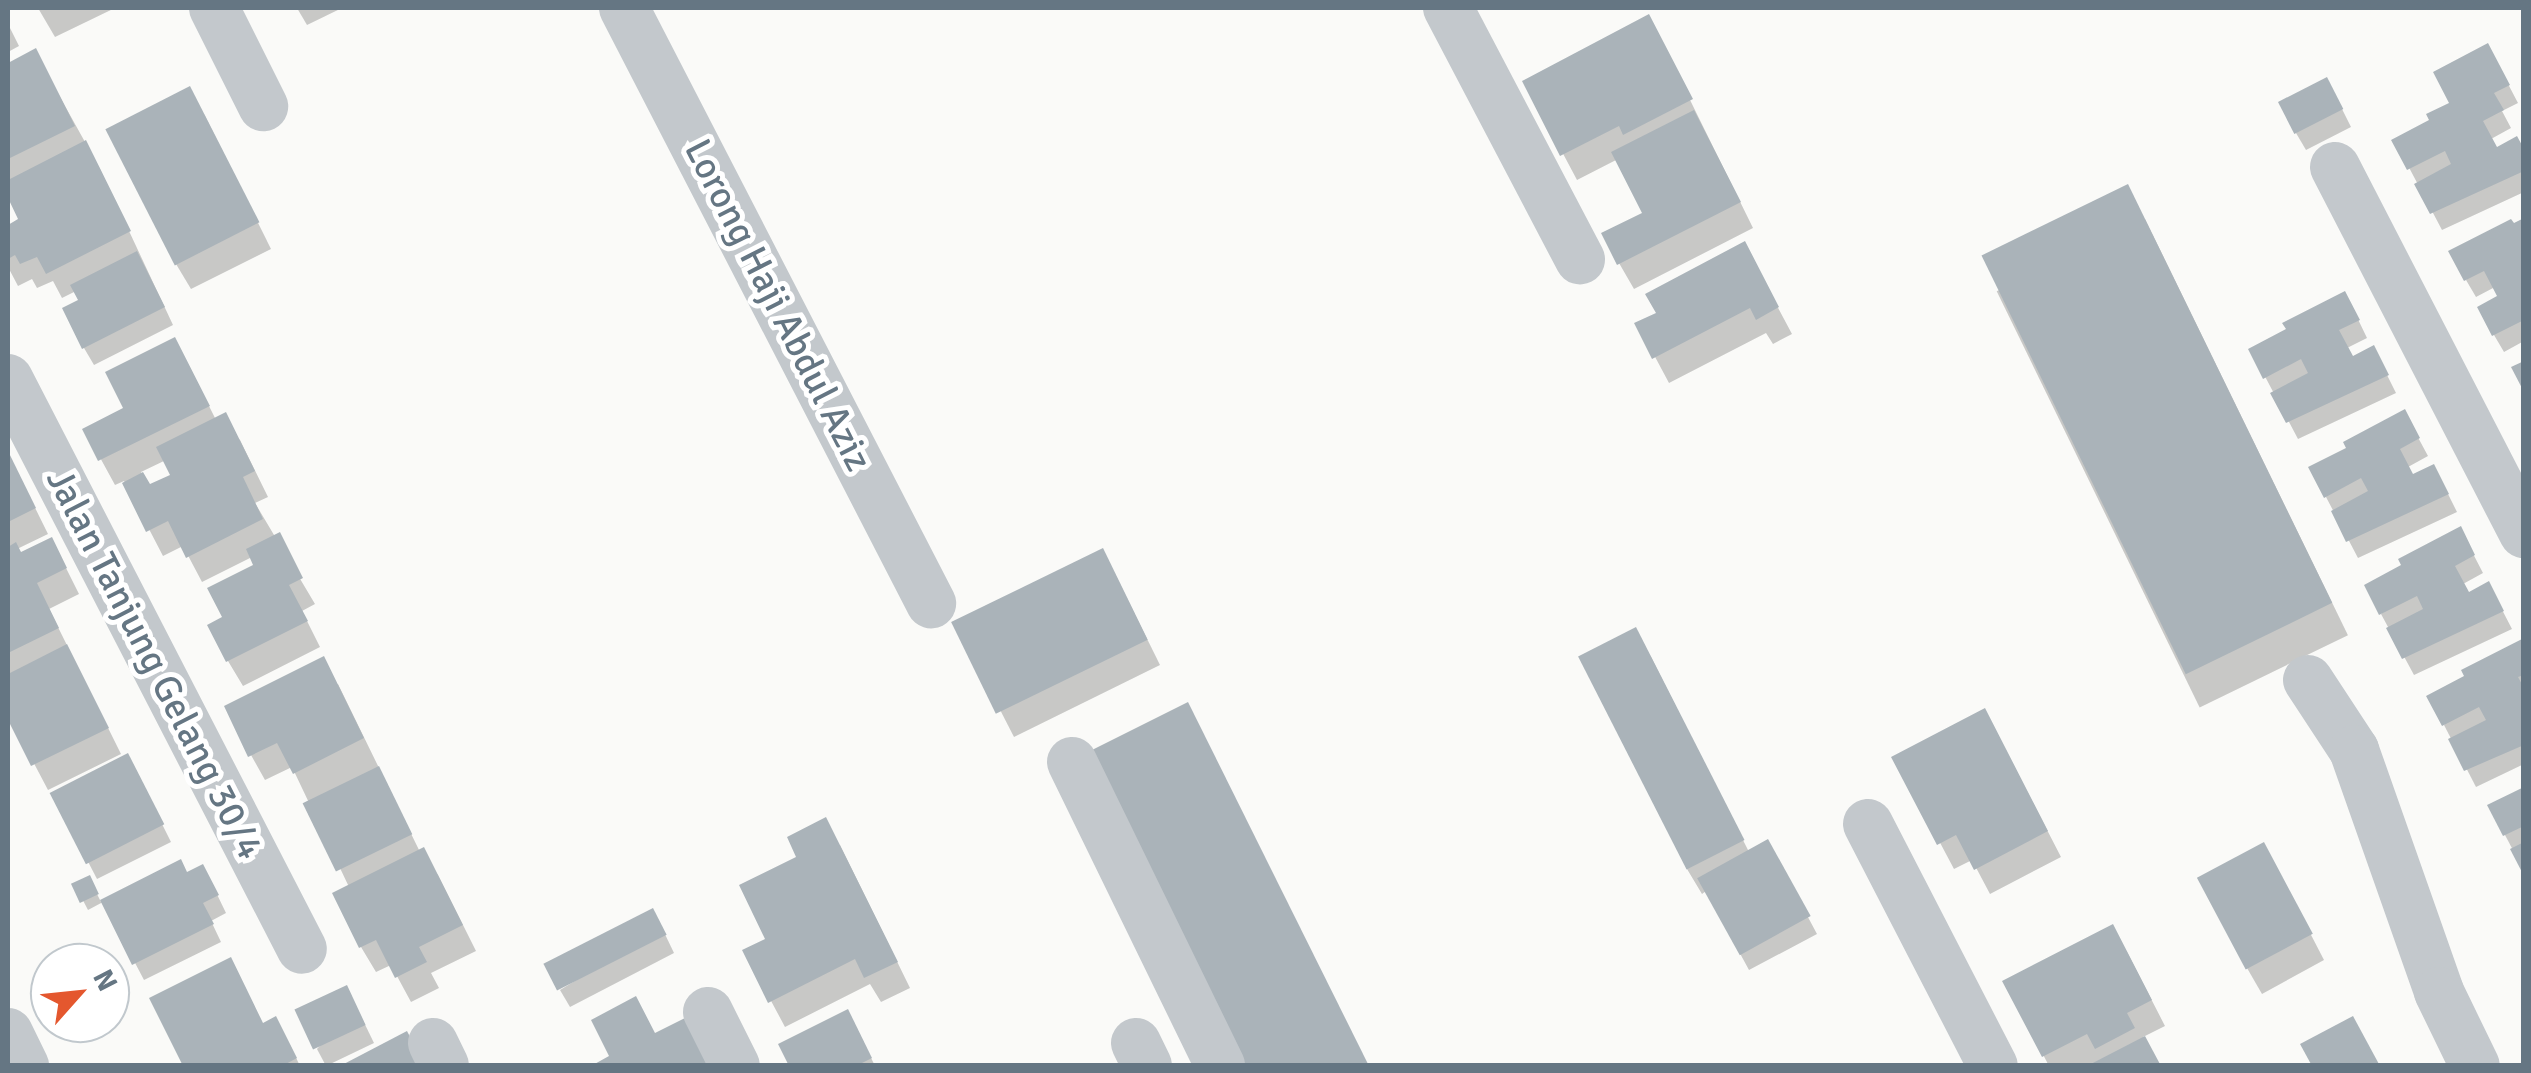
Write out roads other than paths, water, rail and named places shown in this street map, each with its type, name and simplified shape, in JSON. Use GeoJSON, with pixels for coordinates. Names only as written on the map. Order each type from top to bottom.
{"type":"FeatureCollection","features":[{"type":"Feature","properties":{"kind":"street"},"geometry":{"type":"LineString","coordinates":[[214,8],[263,106]]}},
{"type":"Feature","properties":{"kind":"street","name":"Lorong Haji Abdul Aziz"},"geometry":{"type":"LineString","coordinates":[[624,8],[932,603]]}},
{"type":"Feature","properties":{"kind":"street"},"geometry":{"type":"LineString","coordinates":[[1448,8],[1580,260]]}},
{"type":"Feature","properties":{"kind":"street"},"geometry":{"type":"LineString","coordinates":[[2335,167],[2524,533]]}},
{"type":"Feature","properties":{"kind":"street","name":"Jalan Tanjung Gelang 30/4"},"geometry":{"type":"LineString","coordinates":[[8,379],[302,948]]}},
{"type":"Feature","properties":{"kind":"street"},"geometry":{"type":"LineString","coordinates":[[2308,680],[2354,750],[2439,992],[2475,1066]]}},
{"type":"Feature","properties":{"kind":"street"},"geometry":{"type":"LineString","coordinates":[[1072,762],[1220,1066]]}},
{"type":"Feature","properties":{"kind":"street"},"geometry":{"type":"LineString","coordinates":[[1868,824],[1992,1066]]}},
{"type":"Feature","properties":{"kind":"street"},"geometry":{"type":"LineString","coordinates":[[708,1012],[735,1066]]}},
{"type":"Feature","properties":{"kind":"street"},"geometry":{"type":"LineString","coordinates":[[8,1033],[24,1066]]}}]}
